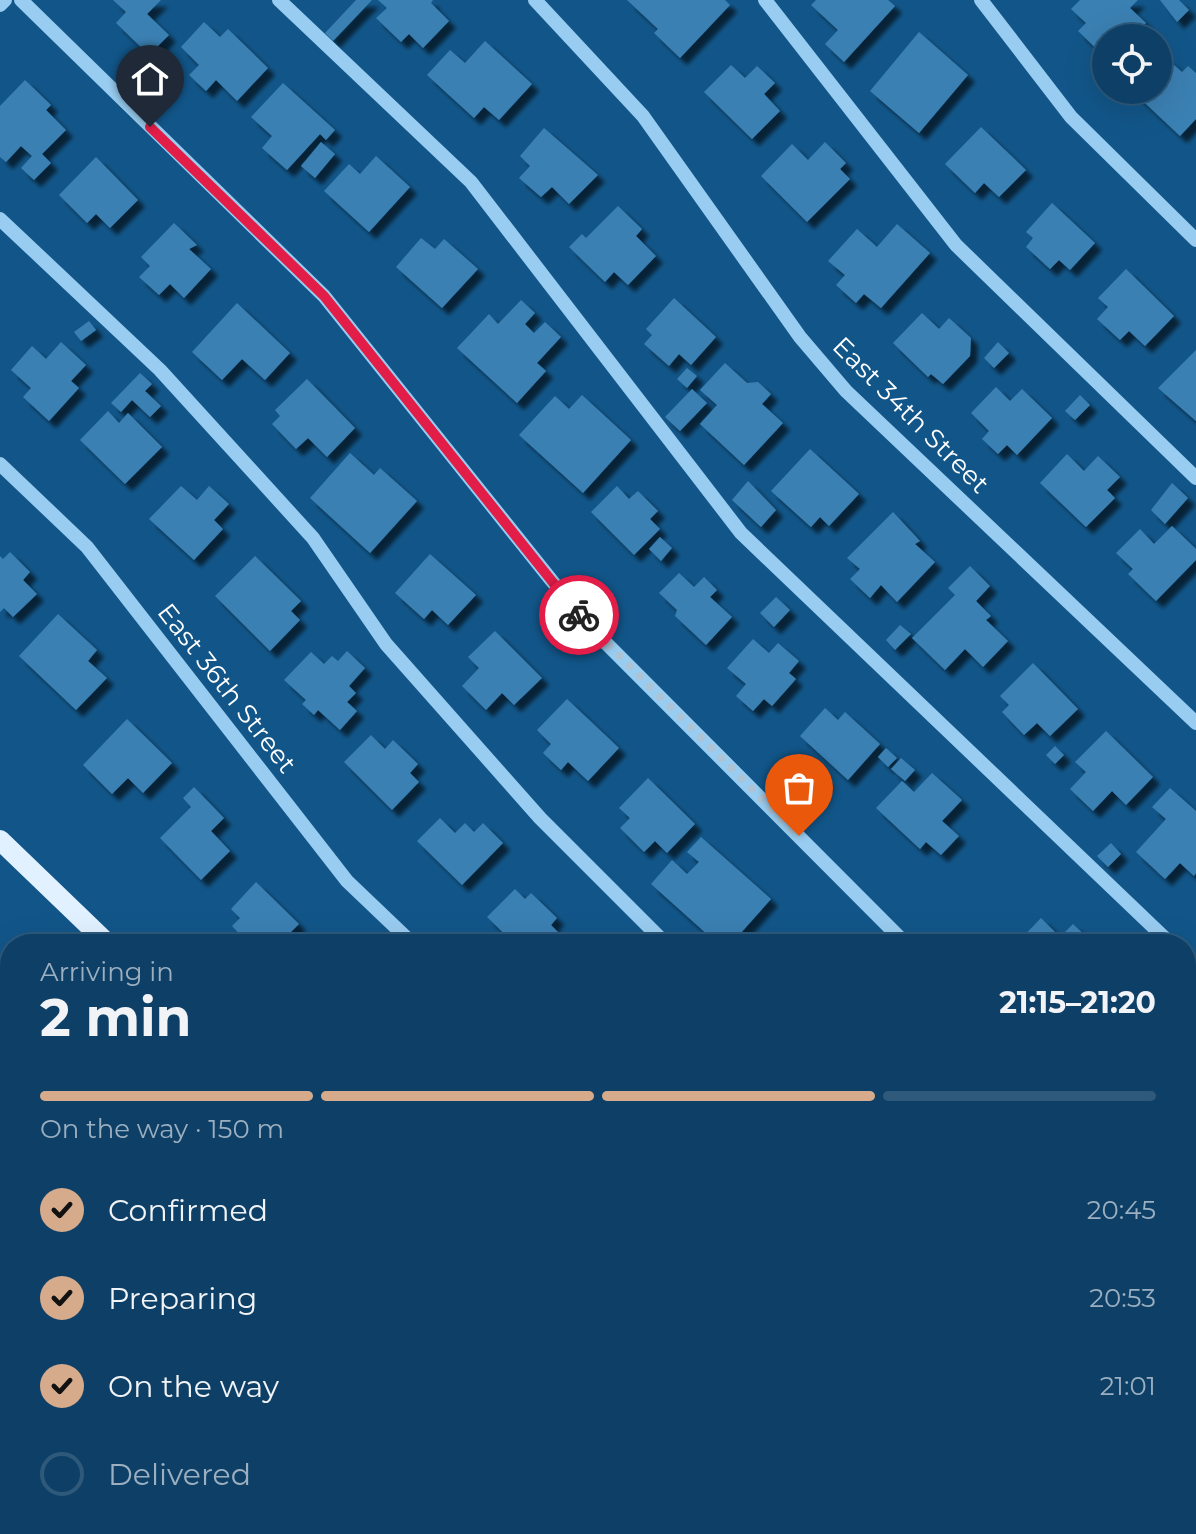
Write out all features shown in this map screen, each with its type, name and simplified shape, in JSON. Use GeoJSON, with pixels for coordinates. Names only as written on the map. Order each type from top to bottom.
{"type":"FeatureCollection","features":[{"type":"Feature","properties":{"kind":"main road"},"geometry":{"type":"LineString","coordinates":[[0,840],[98,934]]}},
{"type":"Feature","properties":{"kind":"street"},"geometry":{"type":"LineString","coordinates":[[0,5],[5,0]]}},
{"type":"Feature","properties":{"kind":"street"},"geometry":{"type":"LineString","coordinates":[[21,0],[324,296],[584,621],[896,934]]}},
{"type":"Feature","properties":{"kind":"street"},"geometry":{"type":"LineString","coordinates":[[279,0],[471,182],[741,533],[1161,934]]}},
{"type":"Feature","properties":{"kind":"street","name":"East 34th Street"},"geometry":{"type":"LineString","coordinates":[[535,0],[643,116],[800,337],[846,391],[1196,723]]}},
{"type":"Feature","properties":{"kind":"street"},"geometry":{"type":"LineString","coordinates":[[765,0],[956,245],[1196,478]]}},
{"type":"Feature","properties":{"kind":"street"},"geometry":{"type":"LineString","coordinates":[[981,0],[1071,117],[1196,240]]}},
{"type":"Feature","properties":{"kind":"street"},"geometry":{"type":"LineString","coordinates":[[0,219],[170,382],[313,538],[386,644],[540,818],[656,934]]}},
{"type":"Feature","properties":{"kind":"street","name":"East 36th Street"},"geometry":{"type":"LineString","coordinates":[[0,464],[87,547],[347,881],[403,934]]}},
{"type":"Feature","properties":{"kind":"building"},"geometry":{"type":"Polygon","coordinates":[[[113,0],[161,0],[147,14],[169,35],[149,55],[116,23],[126,12],[113,0]]]}},
{"type":"Feature","properties":{"kind":"building"},"geometry":{"type":"Polygon","coordinates":[[[356,0],[372,0],[333,41],[325,33],[356,0]]]}},
{"type":"Feature","properties":{"kind":"building"},"geometry":{"type":"Polygon","coordinates":[[[378,0],[433,0],[431,3],[449,21],[423,48],[409,34],[401,42],[376,18],[387,8],[378,0]]]}},
{"type":"Feature","properties":{"kind":"building"},"geometry":{"type":"Polygon","coordinates":[[[627,0],[725,0],[730,5],[680,58],[654,33],[658,29],[627,0]]]}},
{"type":"Feature","properties":{"kind":"building"},"geometry":{"type":"Polygon","coordinates":[[[816,0],[888,0],[895,6],[844,62],[825,44],[838,30],[811,5],[816,0]]]}},
{"type":"Feature","properties":{"kind":"building"},"geometry":{"type":"Polygon","coordinates":[[[1080,0],[1138,0],[1130,8],[1146,23],[1092,24],[1092,44],[1078,31],[1086,23],[1071,9],[1080,0]]]}},
{"type":"Feature","properties":{"kind":"building"},"geometry":{"type":"Polygon","coordinates":[[[1160,0],[1179,0],[1189,10],[1177,22],[1160,0]]]}},
{"type":"Feature","properties":{"kind":"building"},"geometry":{"type":"Polygon","coordinates":[[[204,22],[220,37],[228,29],[268,68],[237,101],[216,80],[206,91],[189,75],[199,65],[181,47],[204,22]]]}},
{"type":"Feature","properties":{"kind":"building"},"geometry":{"type":"Polygon","coordinates":[[[919,32],[968,75],[919,133],[870,91],[919,32]]]}},
{"type":"Feature","properties":{"kind":"building"},"geometry":{"type":"Polygon","coordinates":[[[485,41],[532,84],[499,120],[484,107],[474,118],[427,75],[450,50],[465,63],[485,41]]]}},
{"type":"Feature","properties":{"kind":"building"},"geometry":{"type":"Polygon","coordinates":[[[1172,63],[1182,72],[1188,66],[1196,73],[1196,119],[1180,136],[1146,104],[1172,104],[1172,63]]]}},
{"type":"Feature","properties":{"kind":"building"},"geometry":{"type":"Polygon","coordinates":[[[731,65],[745,78],[757,66],[775,83],[764,94],[780,111],[752,139],[704,92],[731,65]]]}},
{"type":"Feature","properties":{"kind":"building"},"geometry":{"type":"Polygon","coordinates":[[[25,80],[51,105],[46,110],[66,130],[42,154],[51,163],[34,180],[21,168],[32,156],[21,146],[6,162],[0,157],[0,106],[25,80]]]}},
{"type":"Feature","properties":{"kind":"building"},"geometry":{"type":"Polygon","coordinates":[[[283,83],[335,130],[326,140],[320,134],[287,170],[262,148],[272,136],[251,117],[283,83]]]}},
{"type":"Feature","properties":{"kind":"building"},"geometry":{"type":"Polygon","coordinates":[[[981,127],[1026,170],[999,197],[984,183],[975,193],[945,164],[981,127]]]}},
{"type":"Feature","properties":{"kind":"building"},"geometry":{"type":"Polygon","coordinates":[[[544,128],[598,175],[569,204],[552,187],[541,197],[519,178],[530,166],[520,156],[544,128]]]}},
{"type":"Feature","properties":{"kind":"building"},"geometry":{"type":"Polygon","coordinates":[[[321,142],[335,154],[315,178],[301,166],[321,142]]]}},
{"type":"Feature","properties":{"kind":"building"},"geometry":{"type":"Polygon","coordinates":[[[825,142],[846,163],[840,169],[850,179],[807,222],[761,176],[792,144],[808,160],[825,142]]]}},
{"type":"Feature","properties":{"kind":"building"},"geometry":{"type":"Polygon","coordinates":[[[376,156],[410,187],[369,232],[324,191],[349,164],[360,174],[376,156]]]}},
{"type":"Feature","properties":{"kind":"building"},"geometry":{"type":"Polygon","coordinates":[[[96,157],[138,200],[110,228],[96,214],[87,223],[59,195],[96,157]]]}},
{"type":"Feature","properties":{"kind":"building"},"geometry":{"type":"Polygon","coordinates":[[[1052,203],[1095,243],[1070,270],[1059,260],[1050,269],[1026,247],[1033,238],[1026,232],[1052,203]]]}},
{"type":"Feature","properties":{"kind":"building"},"geometry":{"type":"Polygon","coordinates":[[[618,206],[642,229],[636,236],[656,256],[628,285],[614,272],[605,282],[569,247],[582,234],[586,238],[618,206]]]}},
{"type":"Feature","properties":{"kind":"building"},"geometry":{"type":"Polygon","coordinates":[[[174,223],[197,245],[189,249],[211,269],[184,298],[170,284],[159,295],[139,277],[150,266],[141,257],[174,223]]]}},
{"type":"Feature","properties":{"kind":"building"},"geometry":{"type":"Polygon","coordinates":[[[897,224],[930,253],[881,308],[864,294],[856,303],[836,285],[845,275],[828,261],[857,229],[877,247],[897,224]]]}},
{"type":"Feature","properties":{"kind":"building"},"geometry":{"type":"Polygon","coordinates":[[[421,238],[435,249],[444,239],[478,269],[442,308],[396,267],[421,238]]]}},
{"type":"Feature","properties":{"kind":"building"},"geometry":{"type":"Polygon","coordinates":[[[1126,269],[1174,316],[1145,346],[1129,331],[1120,340],[1097,319],[1108,307],[1098,298],[1126,269]]]}},
{"type":"Feature","properties":{"kind":"building"},"geometry":{"type":"Polygon","coordinates":[[[674,298],[716,337],[691,365],[679,354],[669,366],[644,344],[652,335],[646,329],[674,298]]]}},
{"type":"Feature","properties":{"kind":"building"},"geometry":{"type":"Polygon","coordinates":[[[521,300],[535,313],[525,324],[534,333],[545,322],[561,337],[537,363],[546,371],[517,403],[457,348],[489,314],[498,324],[521,300]]]}},
{"type":"Feature","properties":{"kind":"building"},"geometry":{"type":"Polygon","coordinates":[[[237,303],[290,353],[265,380],[242,359],[222,380],[192,352],[237,303]]]}},
{"type":"Feature","properties":{"kind":"building"},"geometry":{"type":"Polygon","coordinates":[[[922,313],[939,329],[949,318],[971,338],[970,356],[943,384],[931,374],[928,377],[893,343],[922,313]]]}},
{"type":"Feature","properties":{"kind":"building"},"geometry":{"type":"Polygon","coordinates":[[[89,321],[96,330],[81,341],[74,332],[89,321]]]}},
{"type":"Feature","properties":{"kind":"building"},"geometry":{"type":"Polygon","coordinates":[[[61,342],[86,365],[71,381],[79,388],[49,421],[23,397],[31,388],[11,370],[32,346],[46,359],[61,342]]]}},
{"type":"Feature","properties":{"kind":"building"},"geometry":{"type":"Polygon","coordinates":[[[998,342],[1009,353],[994,368],[984,358],[998,342]]]}},
{"type":"Feature","properties":{"kind":"building"},"geometry":{"type":"Polygon","coordinates":[[[1196,350],[1196,421],[1158,388],[1196,350]]]}},
{"type":"Feature","properties":{"kind":"building"},"geometry":{"type":"Polygon","coordinates":[[[725,363],[747,383],[758,382],[771,394],[762,404],[783,423],[744,465],[700,424],[717,405],[700,390],[725,363]]]}},
{"type":"Feature","properties":{"kind":"building"},"geometry":{"type":"Polygon","coordinates":[[[687,368],[697,376],[687,388],[677,379],[687,368]]]}},
{"type":"Feature","properties":{"kind":"building"},"geometry":{"type":"Polygon","coordinates":[[[140,373],[152,384],[145,391],[161,406],[150,417],[132,400],[121,412],[111,403],[140,373]]]}},
{"type":"Feature","properties":{"kind":"building"},"geometry":{"type":"Polygon","coordinates":[[[307,379],[355,428],[327,457],[308,438],[296,449],[272,424],[280,416],[275,410],[307,379]]]}},
{"type":"Feature","properties":{"kind":"building"},"geometry":{"type":"Polygon","coordinates":[[[996,387],[1010,401],[1022,389],[1052,418],[1017,455],[1007,445],[998,454],[982,439],[989,431],[971,413],[996,387]]]}},
{"type":"Feature","properties":{"kind":"building"},"geometry":{"type":"Polygon","coordinates":[[[692,389],[707,403],[680,431],[665,417],[692,389]]]}},
{"type":"Feature","properties":{"kind":"building"},"geometry":{"type":"Polygon","coordinates":[[[582,395],[631,440],[583,493],[519,435],[555,396],[569,409],[582,395]]]}},
{"type":"Feature","properties":{"kind":"building"},"geometry":{"type":"Polygon","coordinates":[[[1080,395],[1090,405],[1075,420],[1065,411],[1080,395]]]}},
{"type":"Feature","properties":{"kind":"building"},"geometry":{"type":"Polygon","coordinates":[[[108,411],[119,423],[128,413],[162,447],[125,484],[80,440],[108,411]]]}},
{"type":"Feature","properties":{"kind":"building"},"geometry":{"type":"Polygon","coordinates":[[[810,449],[859,494],[829,526],[820,517],[811,527],[771,491],[810,449]]]}},
{"type":"Feature","properties":{"kind":"building"},"geometry":{"type":"Polygon","coordinates":[[[350,453],[374,475],[380,468],[417,501],[370,553],[310,498],[350,453]]]}},
{"type":"Feature","properties":{"kind":"building"},"geometry":{"type":"Polygon","coordinates":[[[1067,454],[1084,471],[1098,456],[1120,477],[1107,490],[1115,498],[1086,527],[1040,483],[1067,454]]]}},
{"type":"Feature","properties":{"kind":"building"},"geometry":{"type":"Polygon","coordinates":[[[748,481],[776,510],[761,527],[732,500],[748,481]]]}},
{"type":"Feature","properties":{"kind":"building"},"geometry":{"type":"Polygon","coordinates":[[[1172,483],[1188,498],[1165,524],[1151,510],[1172,483]]]}},
{"type":"Feature","properties":{"kind":"building"},"geometry":{"type":"Polygon","coordinates":[[[181,486],[197,500],[209,486],[229,504],[214,520],[223,529],[194,560],[149,519],[181,486]]]}},
{"type":"Feature","properties":{"kind":"building"},"geometry":{"type":"Polygon","coordinates":[[[617,486],[629,499],[638,491],[658,511],[650,519],[660,529],[634,555],[591,512],[617,486]]]}},
{"type":"Feature","properties":{"kind":"building"},"geometry":{"type":"Polygon","coordinates":[[[893,512],[920,541],[915,544],[935,562],[897,602],[881,585],[870,598],[850,579],[860,569],[847,558],[893,512]]]}},
{"type":"Feature","properties":{"kind":"building"},"geometry":{"type":"Polygon","coordinates":[[[1172,526],[1196,549],[1196,560],[1156,601],[1128,574],[1133,569],[1116,553],[1140,529],[1154,544],[1172,526]]]}},
{"type":"Feature","properties":{"kind":"building"},"geometry":{"type":"Polygon","coordinates":[[[660,537],[672,548],[661,561],[649,549],[660,537]]]}},
{"type":"Feature","properties":{"kind":"building"},"geometry":{"type":"Polygon","coordinates":[[[10,552],[30,572],[23,580],[37,594],[13,617],[4,608],[0,612],[0,556],[3,559],[10,552]]]}},
{"type":"Feature","properties":{"kind":"building"},"geometry":{"type":"Polygon","coordinates":[[[430,554],[476,595],[448,625],[432,610],[424,619],[395,593],[430,554]]]}},
{"type":"Feature","properties":{"kind":"building"},"geometry":{"type":"Polygon","coordinates":[[[255,556],[301,601],[291,611],[300,620],[270,651],[215,596],[255,556]]]}},
{"type":"Feature","properties":{"kind":"building"},"geometry":{"type":"Polygon","coordinates":[[[970,566],[990,586],[976,601],[991,616],[986,620],[1008,641],[983,667],[965,649],[945,670],[912,638],[955,595],[948,588],[970,566]]]}},
{"type":"Feature","properties":{"kind":"building"},"geometry":{"type":"Polygon","coordinates":[[[679,573],[694,587],[704,577],[717,590],[710,597],[732,617],[706,645],[675,616],[677,610],[659,593],[679,573]]]}},
{"type":"Feature","properties":{"kind":"building"},"geometry":{"type":"Polygon","coordinates":[[[776,597],[790,610],[774,627],[760,613],[776,597]]]}},
{"type":"Feature","properties":{"kind":"building"},"geometry":{"type":"Polygon","coordinates":[[[58,614],[97,650],[88,661],[107,678],[76,710],[19,656],[58,614]]]}},
{"type":"Feature","properties":{"kind":"building"},"geometry":{"type":"Polygon","coordinates":[[[900,625],[911,634],[895,650],[886,640],[900,625]]]}},
{"type":"Feature","properties":{"kind":"building"},"geometry":{"type":"Polygon","coordinates":[[[495,631],[542,678],[514,705],[502,693],[486,710],[462,686],[479,668],[468,657],[495,631]]]}},
{"type":"Feature","properties":{"kind":"building"},"geometry":{"type":"Polygon","coordinates":[[[753,639],[769,653],[778,643],[799,661],[789,673],[796,679],[772,706],[764,699],[753,711],[736,696],[746,684],[727,668],[753,639]]]}},
{"type":"Feature","properties":{"kind":"building"},"geometry":{"type":"Polygon","coordinates":[[[347,651],[365,668],[349,686],[356,693],[347,702],[357,711],[340,730],[318,710],[314,715],[302,704],[306,700],[284,680],[311,652],[324,664],[332,656],[338,661],[347,651]]]}},
{"type":"Feature","properties":{"kind":"building"},"geometry":{"type":"Polygon","coordinates":[[[1033,663],[1078,709],[1050,736],[1037,723],[1024,735],[1002,712],[1009,705],[1000,696],[1033,663]]]}},
{"type":"Feature","properties":{"kind":"building"},"geometry":{"type":"Polygon","coordinates":[[[567,699],[619,748],[588,781],[568,762],[561,770],[543,753],[551,744],[537,730],[567,699]]]}},
{"type":"Feature","properties":{"kind":"building"},"geometry":{"type":"Polygon","coordinates":[[[825,708],[838,720],[845,712],[880,744],[848,780],[800,736],[825,708]]]}},
{"type":"Feature","properties":{"kind":"building"},"geometry":{"type":"Polygon","coordinates":[[[127,719],[172,763],[143,793],[128,778],[112,794],[83,765],[127,719]]]}},
{"type":"Feature","properties":{"kind":"building"},"geometry":{"type":"Polygon","coordinates":[[[1106,731],[1153,777],[1126,805],[1112,791],[1093,811],[1070,789],[1086,772],[1075,762],[1106,731]]]}},
{"type":"Feature","properties":{"kind":"building"},"geometry":{"type":"Polygon","coordinates":[[[371,735],[385,749],[393,740],[418,764],[410,773],[419,782],[392,810],[344,762],[371,735]]]}},
{"type":"Feature","properties":{"kind":"building"},"geometry":{"type":"Polygon","coordinates":[[[1055,746],[1064,755],[1055,764],[1046,755],[1055,746]]]}},
{"type":"Feature","properties":{"kind":"building"},"geometry":{"type":"Polygon","coordinates":[[[886,748],[897,758],[888,767],[878,757],[886,748]]]}},
{"type":"Feature","properties":{"kind":"building"},"geometry":{"type":"Polygon","coordinates":[[[901,758],[915,770],[905,781],[891,769],[901,758]]]}},
{"type":"Feature","properties":{"kind":"building"},"geometry":{"type":"Polygon","coordinates":[[[932,773],[962,800],[942,821],[959,836],[941,855],[926,842],[920,849],[876,808],[902,781],[914,792],[932,773]]]}},
{"type":"Feature","properties":{"kind":"building"},"geometry":{"type":"Polygon","coordinates":[[[648,778],[695,824],[667,853],[655,841],[644,852],[620,828],[630,818],[619,808],[648,778]]]}},
{"type":"Feature","properties":{"kind":"building"},"geometry":{"type":"Polygon","coordinates":[[[194,787],[224,818],[211,831],[230,851],[201,880],[160,838],[191,807],[183,798],[194,787]]]}},
{"type":"Feature","properties":{"kind":"building"},"geometry":{"type":"Polygon","coordinates":[[[1170,788],[1196,811],[1194,876],[1180,863],[1165,879],[1136,852],[1166,819],[1152,807],[1170,788]]]}},
{"type":"Feature","properties":{"kind":"building"},"geometry":{"type":"Polygon","coordinates":[[[440,818],[455,833],[465,823],[474,832],[483,823],[503,843],[462,885],[417,841],[440,818]]]}},
{"type":"Feature","properties":{"kind":"building"},"geometry":{"type":"Polygon","coordinates":[[[701,837],[771,899],[740,934],[707,934],[651,884],[672,860],[687,874],[699,862],[687,852],[701,837]]]}},
{"type":"Feature","properties":{"kind":"building"},"geometry":{"type":"Polygon","coordinates":[[[1111,843],[1121,854],[1108,867],[1097,856],[1111,843]]]}},
{"type":"Feature","properties":{"kind":"building"},"geometry":{"type":"Polygon","coordinates":[[[256,882],[299,924],[289,934],[240,934],[232,926],[240,918],[231,909],[256,882]]]}},
{"type":"Feature","properties":{"kind":"building"},"geometry":{"type":"Polygon","coordinates":[[[515,889],[525,899],[531,893],[557,918],[551,925],[560,934],[505,934],[487,917],[515,889]]]}},
{"type":"Feature","properties":{"kind":"building"},"geometry":{"type":"Polygon","coordinates":[[[1041,918],[1057,934],[1026,934],[1041,918]]]}},
{"type":"Feature","properties":{"kind":"building"},"geometry":{"type":"Polygon","coordinates":[[[1073,924],[1084,934],[1063,934],[1073,924]]]}},
{"type":"Feature","properties":{"kind":"way so far"},"geometry":{"type":"LineString","coordinates":[[579,615],[799,836]]}},
{"type":"Feature","properties":{"kind":"route"},"geometry":{"type":"LineString","coordinates":[[150,127],[324,296],[579,615]]}}]}
